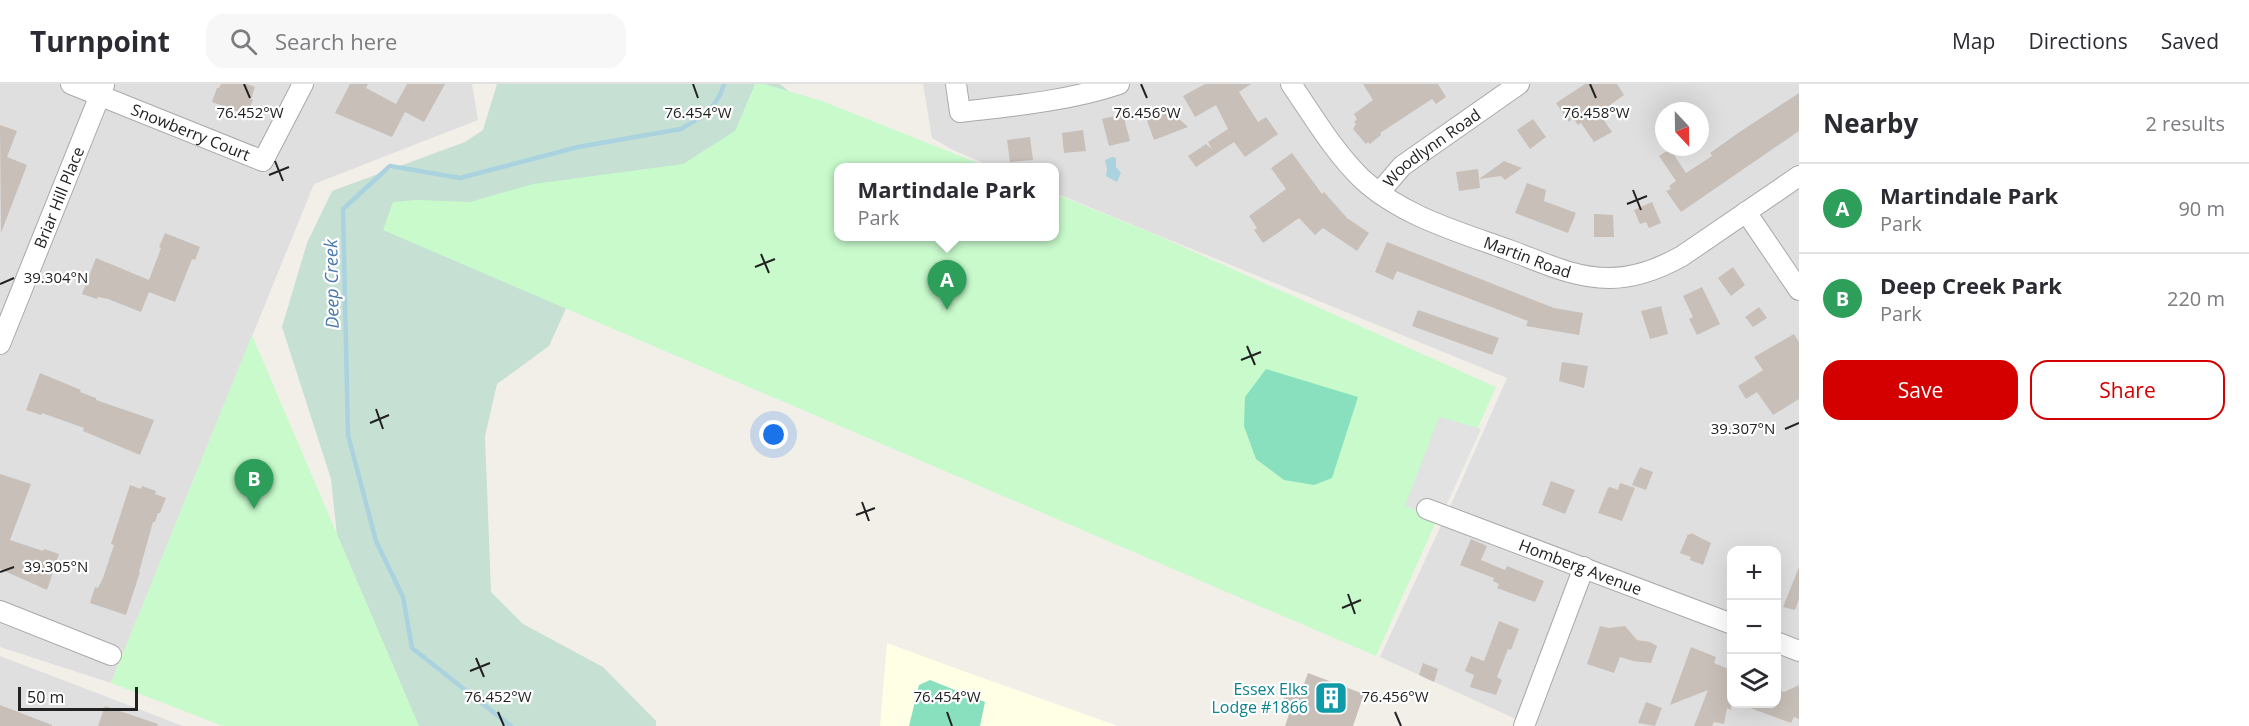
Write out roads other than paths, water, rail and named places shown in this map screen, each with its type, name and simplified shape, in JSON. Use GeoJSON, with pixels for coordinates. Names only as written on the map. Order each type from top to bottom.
{"type":"FeatureCollection","features":[{"type":"Feature","properties":{"kind":"street","name":"Snowberry Court"},"geometry":{"type":"LineString","coordinates":[[71,84],[102,89],[263,161],[303,84]]}},
{"type":"Feature","properties":{"kind":"street"},"geometry":{"type":"LineString","coordinates":[[956,84],[960,112],[1010,107],[1102,90],[1119,84]]}},
{"type":"Feature","properties":{"kind":"street","name":"Martin Road"},"geometry":{"type":"LineString","coordinates":[[1291,84],[1347,162],[1379,193],[1416,214],[1567,273],[1626,278],[1662,267],[1682,256],[1799,176]]}},
{"type":"Feature","properties":{"kind":"street","name":"Woodlynn Road"},"geometry":{"type":"LineString","coordinates":[[1379,193],[1402,166],[1518,84]]}},
{"type":"Feature","properties":{"kind":"street","name":"Briar Hill Place"},"geometry":{"type":"LineString","coordinates":[[0,344],[102,89]]}},
{"type":"Feature","properties":{"kind":"street"},"geometry":{"type":"LineString","coordinates":[[1746,212],[1799,290]]}},
{"type":"Feature","properties":{"kind":"street","name":"Homberg Avenue"},"geometry":{"type":"LineString","coordinates":[[1427,509],[1727,622]]}},
{"type":"Feature","properties":{"kind":"street"},"geometry":{"type":"LineString","coordinates":[[1524,726],[1584,567]]}},
{"type":"Feature","properties":{"kind":"street"},"geometry":{"type":"LineString","coordinates":[[0,611],[111,655]]}},
{"type":"Feature","properties":{"kind":"street"},"geometry":{"type":"LineString","coordinates":[[1781,644],[1799,651]]}},
{"type":"Feature","properties":{"kind":"water"},"geometry":{"type":"Polygon","coordinates":[[[1116,158],[1116,167],[1121,173],[1117,182],[1106,176],[1105,160],[1116,158]]]}},
{"type":"Feature","properties":{"kind":"waterway","name":"Deep Creek"},"geometry":{"type":"LineString","coordinates":[[511,726],[412,648],[403,597],[376,541],[348,435],[343,209],[390,166],[460,178],[578,147],[681,129],[708,113],[720,95],[724,84]]}},
{"type":"Feature","properties":{"kind":"place","name":"Martindale Park"},"geometry":{"type":"Point","coordinates":[947,310]}},
{"type":"Feature","properties":{"kind":"place","name":"Deep Creek Park"},"geometry":{"type":"Point","coordinates":[254,509]}},
{"type":"Feature","properties":{"kind":"place","name":"Essex Elks Lodge #1866"},"geometry":{"type":"Point","coordinates":[1331,698]}}]}
